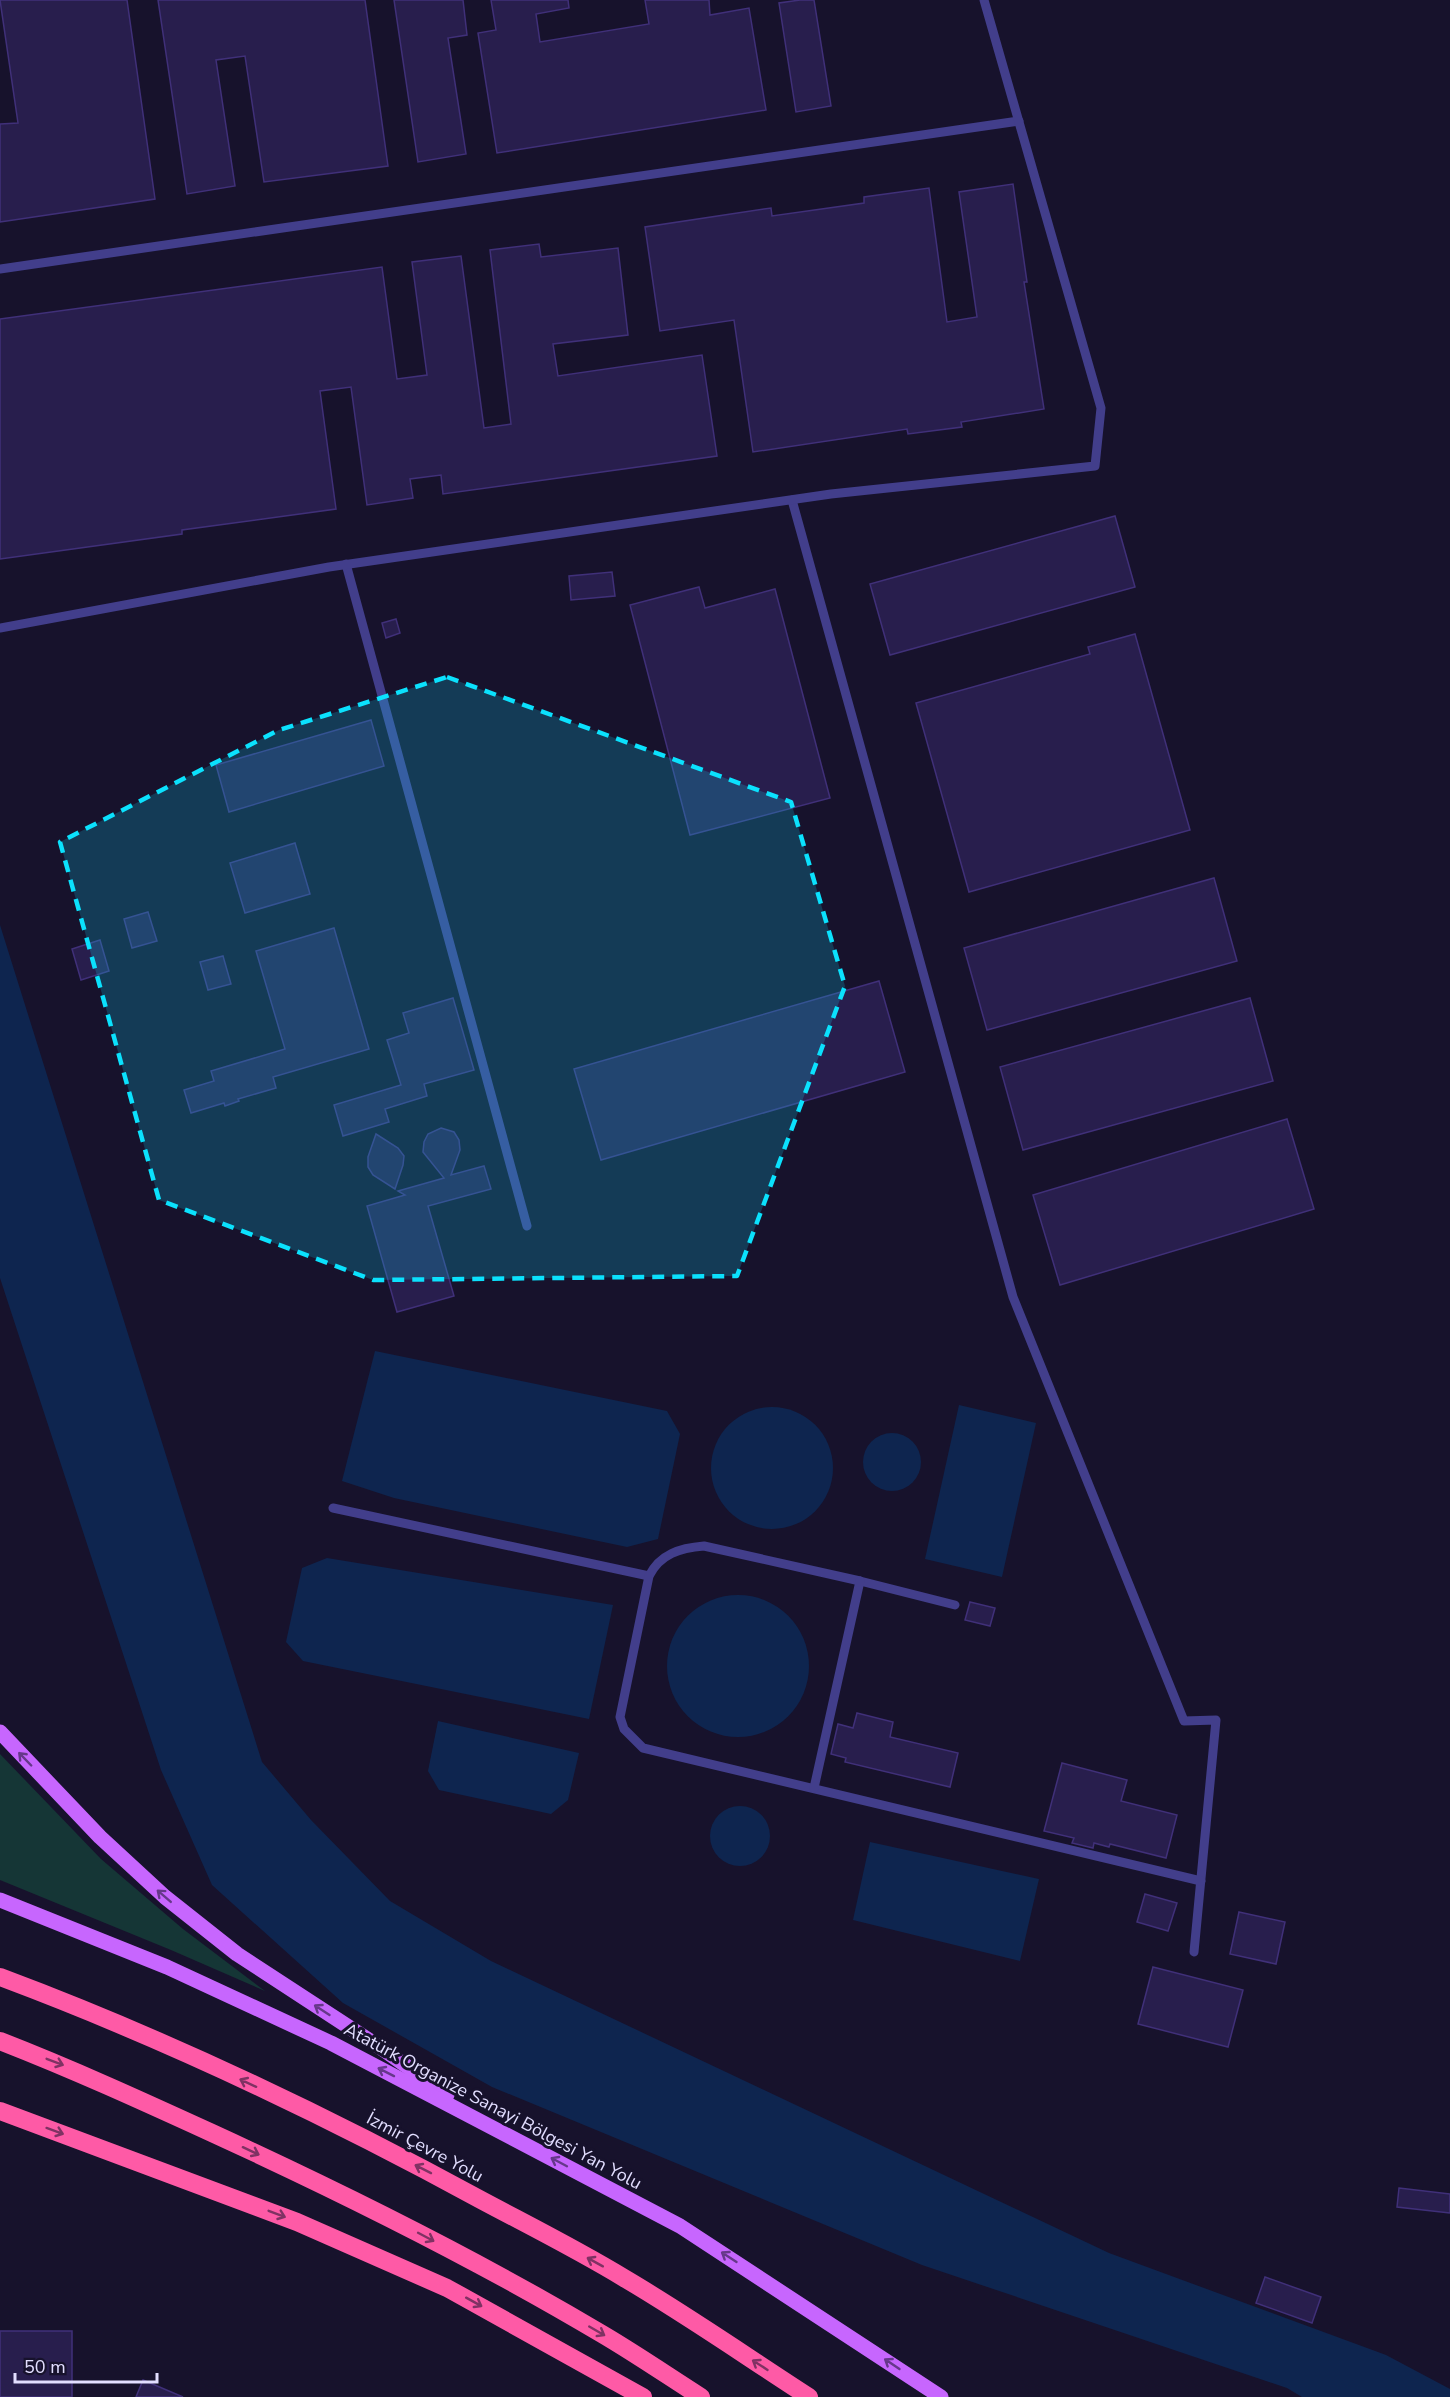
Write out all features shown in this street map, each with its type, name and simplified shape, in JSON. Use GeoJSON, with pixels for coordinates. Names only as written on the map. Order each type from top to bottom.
{"type":"FeatureCollection","features":[{"type":"Feature","properties":{"kind":"highway","name":"İzmir Çevre Yolu"},"geometry":{"type":"LineString","coordinates":[[0,1977],[76,2006],[207,2064],[334,2123],[424,2169],[624,2278],[809,2397]]}},
{"type":"Feature","properties":{"kind":"highway"},"geometry":{"type":"LineString","coordinates":[[0,2041],[64,2066],[175,2116],[404,2225],[603,2334],[701,2397]]}},
{"type":"Feature","properties":{"kind":"highway"},"geometry":{"type":"LineString","coordinates":[[0,2111],[297,2222],[447,2288],[643,2397]]}},
{"type":"Feature","properties":{"kind":"main road"},"geometry":{"type":"LineString","coordinates":[[0,1732],[100,1837],[165,1897],[237,1954],[384,2050],[491,2126]]}},
{"type":"Feature","properties":{"kind":"main road","name":"Atatürk Organize Sanayi Bölgesi Yan Yolu"},"geometry":{"type":"LineString","coordinates":[[0,1900],[167,1967],[331,2043],[491,2126],[680,2226],[940,2397]]}},
{"type":"Feature","properties":{"kind":"lane"},"geometry":{"type":"LineString","coordinates":[[0,628],[346,564],[792,500],[1095,466],[1101,408],[984,0]]}},
{"type":"Feature","properties":{"kind":"lane"},"geometry":{"type":"LineString","coordinates":[[0,268],[1019,121]]}},
{"type":"Feature","properties":{"kind":"lane"},"geometry":{"type":"LineString","coordinates":[[792,500],[1013,1297],[1184,1721],[1216,1720],[1194,1952]]}},
{"type":"Feature","properties":{"kind":"lane"},"geometry":{"type":"LineString","coordinates":[[346,564],[527,1226]]}},
{"type":"Feature","properties":{"kind":"lane"},"geometry":{"type":"LineString","coordinates":[[333,1509],[649,1576]]}},
{"type":"Feature","properties":{"kind":"lane"},"geometry":{"type":"LineString","coordinates":[[955,1605],[704,1546],[685,1548],[654,1564],[649,1576],[620,1717],[624,1729],[643,1748],[1201,1881]]}},
{"type":"Feature","properties":{"kind":"lane"},"geometry":{"type":"LineString","coordinates":[[814,1788],[860,1581]]}},
{"type":"Feature","properties":{"kind":"highlighted area"},"geometry":{"type":"Polygon","coordinates":[[[447,677],[791,802],[845,986],[737,1276],[373,1280],[159,1200],[60,842],[279,730],[447,677]]]}},
{"type":"Feature","properties":{"kind":"green space"},"geometry":{"type":"Polygon","coordinates":[[[0,1754],[101,1859],[183,1929],[265,1991],[0,1880],[0,1754]]]}},
{"type":"Feature","properties":{"kind":"water"},"geometry":{"type":"Polygon","coordinates":[[[0,925],[262,1762],[311,1820],[390,1901],[491,1961],[1109,2253],[1386,2355],[1450,2389],[1450,2397],[1302,2397],[1287,2388],[922,2265],[492,2087],[343,2003],[212,1885],[161,1770],[0,1278],[0,925]]]}},
{"type":"Feature","properties":{"kind":"water"},"geometry":{"type":"Polygon","coordinates":[[[375,1351],[667,1411],[680,1434],[658,1539],[627,1547],[394,1498],[342,1481],[375,1351]]]}},
{"type":"Feature","properties":{"kind":"water"},"geometry":{"type":"Polygon","coordinates":[[[959,1405],[1036,1423],[1002,1577],[925,1559],[959,1405]]]}},
{"type":"Feature","properties":{"kind":"water"},"geometry":{"type":"Polygon","coordinates":[[[772,1407],[795,1411],[815,1425],[829,1445],[833,1468],[829,1491],[815,1511],[795,1525],[772,1529],[749,1525],[729,1511],[715,1491],[711,1468],[715,1445],[729,1425],[749,1411],[772,1407]]]}},
{"type":"Feature","properties":{"kind":"water"},"geometry":{"type":"Polygon","coordinates":[[[892,1433],[908,1438],[916,1446],[921,1462],[916,1478],[908,1486],[892,1491],[876,1486],[868,1478],[863,1462],[868,1446],[876,1438],[892,1433]]]}},
{"type":"Feature","properties":{"kind":"water"},"geometry":{"type":"Polygon","coordinates":[[[327,1558],[613,1605],[589,1719],[303,1661],[286,1642],[302,1568],[327,1558]]]}},
{"type":"Feature","properties":{"kind":"water"},"geometry":{"type":"Polygon","coordinates":[[[738,1595],[765,1601],[788,1616],[803,1639],[809,1666],[803,1693],[788,1716],[765,1731],[738,1737],[711,1731],[688,1716],[673,1693],[667,1666],[673,1639],[688,1616],[711,1601],[738,1595]]]}},
{"type":"Feature","properties":{"kind":"water"},"geometry":{"type":"Polygon","coordinates":[[[438,1721],[579,1753],[568,1800],[551,1814],[439,1790],[428,1771],[438,1721]]]}},
{"type":"Feature","properties":{"kind":"water"},"geometry":{"type":"Polygon","coordinates":[[[740,1806],[761,1815],[770,1836],[761,1857],[740,1866],[719,1857],[710,1836],[719,1815],[740,1806]]]}},
{"type":"Feature","properties":{"kind":"water"},"geometry":{"type":"Polygon","coordinates":[[[870,1842],[1039,1879],[1020,1961],[853,1920],[870,1842]]]}},
{"type":"Feature","properties":{"kind":"building"},"geometry":{"type":"Polygon","coordinates":[[[0,0],[127,0],[155,199],[0,222],[0,124],[18,123],[0,0]]]}},
{"type":"Feature","properties":{"kind":"building"},"geometry":{"type":"Polygon","coordinates":[[[158,0],[365,0],[388,166],[264,182],[245,56],[216,60],[235,186],[187,194],[158,0]]]}},
{"type":"Feature","properties":{"kind":"building"},"geometry":{"type":"Polygon","coordinates":[[[394,0],[463,0],[467,35],[448,38],[466,154],[418,162],[394,0]]]}},
{"type":"Feature","properties":{"kind":"building"},"geometry":{"type":"Polygon","coordinates":[[[491,0],[568,0],[569,8],[536,14],[540,42],[649,24],[645,0],[709,0],[710,15],[749,8],[766,110],[497,153],[478,33],[496,30],[491,0]]]}},
{"type":"Feature","properties":{"kind":"building"},"geometry":{"type":"Polygon","coordinates":[[[814,0],[831,106],[796,112],[779,3],[814,0]]]}},
{"type":"Feature","properties":{"kind":"building"},"geometry":{"type":"Polygon","coordinates":[[[1013,184],[1027,282],[1024,282],[1044,409],[961,422],[962,427],[908,434],[907,429],[753,452],[734,320],[660,331],[645,227],[771,208],[772,216],[864,203],[864,197],[929,188],[947,322],[977,317],[959,192],[1013,184]]]}},
{"type":"Feature","properties":{"kind":"building"},"geometry":{"type":"Polygon","coordinates":[[[539,244],[541,257],[618,248],[628,335],[553,344],[558,376],[702,355],[717,456],[443,494],[441,475],[410,479],[413,498],[367,505],[351,387],[320,391],[336,509],[182,530],[182,534],[0,559],[0,319],[382,267],[397,379],[427,375],[412,262],[461,256],[484,428],[511,424],[490,250],[539,244]]]}},
{"type":"Feature","properties":{"kind":"building"},"geometry":{"type":"Polygon","coordinates":[[[1115,516],[1135,587],[890,655],[870,584],[1115,516]]]}},
{"type":"Feature","properties":{"kind":"building"},"geometry":{"type":"Polygon","coordinates":[[[612,572],[615,596],[571,600],[569,576],[612,572]]]}},
{"type":"Feature","properties":{"kind":"building"},"geometry":{"type":"Polygon","coordinates":[[[699,587],[705,608],[775,589],[830,798],[690,835],[630,605],[699,587]]]}},
{"type":"Feature","properties":{"kind":"building"},"geometry":{"type":"Polygon","coordinates":[[[396,619],[400,633],[386,638],[382,623],[396,619]]]}},
{"type":"Feature","properties":{"kind":"building"},"geometry":{"type":"Polygon","coordinates":[[[1135,634],[1190,830],[969,892],[916,703],[1090,654],[1088,647],[1135,634]]]}},
{"type":"Feature","properties":{"kind":"building"},"geometry":{"type":"Polygon","coordinates":[[[371,720],[384,766],[229,812],[216,765],[371,720]]]}},
{"type":"Feature","properties":{"kind":"building"},"geometry":{"type":"Polygon","coordinates":[[[295,843],[310,894],[245,913],[230,863],[295,843]]]}},
{"type":"Feature","properties":{"kind":"building"},"geometry":{"type":"Polygon","coordinates":[[[1214,878],[1237,961],[987,1030],[964,948],[1214,878]]]}},
{"type":"Feature","properties":{"kind":"building"},"geometry":{"type":"Polygon","coordinates":[[[148,912],[157,941],[132,948],[124,919],[148,912]]]}},
{"type":"Feature","properties":{"kind":"building"},"geometry":{"type":"Polygon","coordinates":[[[334,928],[369,1049],[273,1077],[276,1088],[238,1099],[239,1101],[225,1106],[224,1103],[191,1113],[184,1090],[214,1081],[211,1071],[285,1049],[256,951],[334,928]]]}},
{"type":"Feature","properties":{"kind":"building"},"geometry":{"type":"Polygon","coordinates":[[[100,940],[109,971],[81,980],[72,949],[100,940]]]}},
{"type":"Feature","properties":{"kind":"building"},"geometry":{"type":"Polygon","coordinates":[[[223,956],[231,984],[208,990],[200,962],[223,956]]]}},
{"type":"Feature","properties":{"kind":"building"},"geometry":{"type":"Polygon","coordinates":[[[879,981],[905,1072],[601,1160],[574,1069],[879,981]]]}},
{"type":"Feature","properties":{"kind":"building"},"geometry":{"type":"Polygon","coordinates":[[[453,998],[474,1070],[424,1084],[427,1096],[385,1109],[389,1122],[343,1136],[334,1105],[401,1085],[387,1040],[409,1033],[403,1013],[453,998]]]}},
{"type":"Feature","properties":{"kind":"building"},"geometry":{"type":"Polygon","coordinates":[[[1250,998],[1273,1081],[1023,1150],[1000,1067],[1250,998]]]}},
{"type":"Feature","properties":{"kind":"building"},"geometry":{"type":"Polygon","coordinates":[[[1287,1119],[1314,1209],[1060,1285],[1033,1195],[1287,1119]]]}},
{"type":"Feature","properties":{"kind":"building"},"geometry":{"type":"Polygon","coordinates":[[[441,1128],[454,1132],[459,1140],[460,1150],[451,1175],[484,1166],[491,1189],[428,1206],[454,1296],[397,1312],[367,1206],[405,1195],[398,1191],[444,1178],[423,1152],[428,1134],[441,1128]]]}},
{"type":"Feature","properties":{"kind":"building"},"geometry":{"type":"Polygon","coordinates":[[[376,1134],[398,1148],[404,1156],[395,1189],[373,1175],[368,1167],[368,1157],[376,1134]]]}},
{"type":"Feature","properties":{"kind":"building"},"geometry":{"type":"Polygon","coordinates":[[[970,1602],[995,1608],[990,1626],[965,1620],[970,1602]]]}},
{"type":"Feature","properties":{"kind":"building"},"geometry":{"type":"Polygon","coordinates":[[[857,1713],[893,1722],[890,1737],[958,1753],[950,1787],[845,1762],[846,1758],[831,1754],[838,1724],[853,1728],[857,1713]]]}},
{"type":"Feature","properties":{"kind":"building"},"geometry":{"type":"Polygon","coordinates":[[[1062,1763],[1127,1780],[1121,1801],[1177,1815],[1166,1858],[1110,1844],[1109,1847],[1094,1843],[1093,1848],[1072,1843],[1074,1838],[1044,1831],[1062,1763]]]}},
{"type":"Feature","properties":{"kind":"building"},"geometry":{"type":"Polygon","coordinates":[[[1145,1894],[1177,1903],[1168,1931],[1137,1922],[1145,1894]]]}},
{"type":"Feature","properties":{"kind":"building"},"geometry":{"type":"Polygon","coordinates":[[[1239,1912],[1285,1922],[1276,1964],[1230,1954],[1239,1912]]]}},
{"type":"Feature","properties":{"kind":"building"},"geometry":{"type":"Polygon","coordinates":[[[1153,1967],[1243,1990],[1228,2047],[1138,2024],[1153,1967]]]}},
{"type":"Feature","properties":{"kind":"building"},"geometry":{"type":"Polygon","coordinates":[[[1399,2188],[1450,2194],[1450,2213],[1397,2207],[1399,2188]]]}},
{"type":"Feature","properties":{"kind":"building"},"geometry":{"type":"Polygon","coordinates":[[[1265,2277],[1321,2297],[1312,2323],[1256,2303],[1265,2277]]]}},
{"type":"Feature","properties":{"kind":"building"},"geometry":{"type":"Polygon","coordinates":[[[0,2331],[72,2331],[72,2397],[0,2397],[0,2331]]]}},
{"type":"Feature","properties":{"kind":"building"},"geometry":{"type":"Polygon","coordinates":[[[143,2380],[183,2397],[136,2397],[143,2380]]]}}]}
